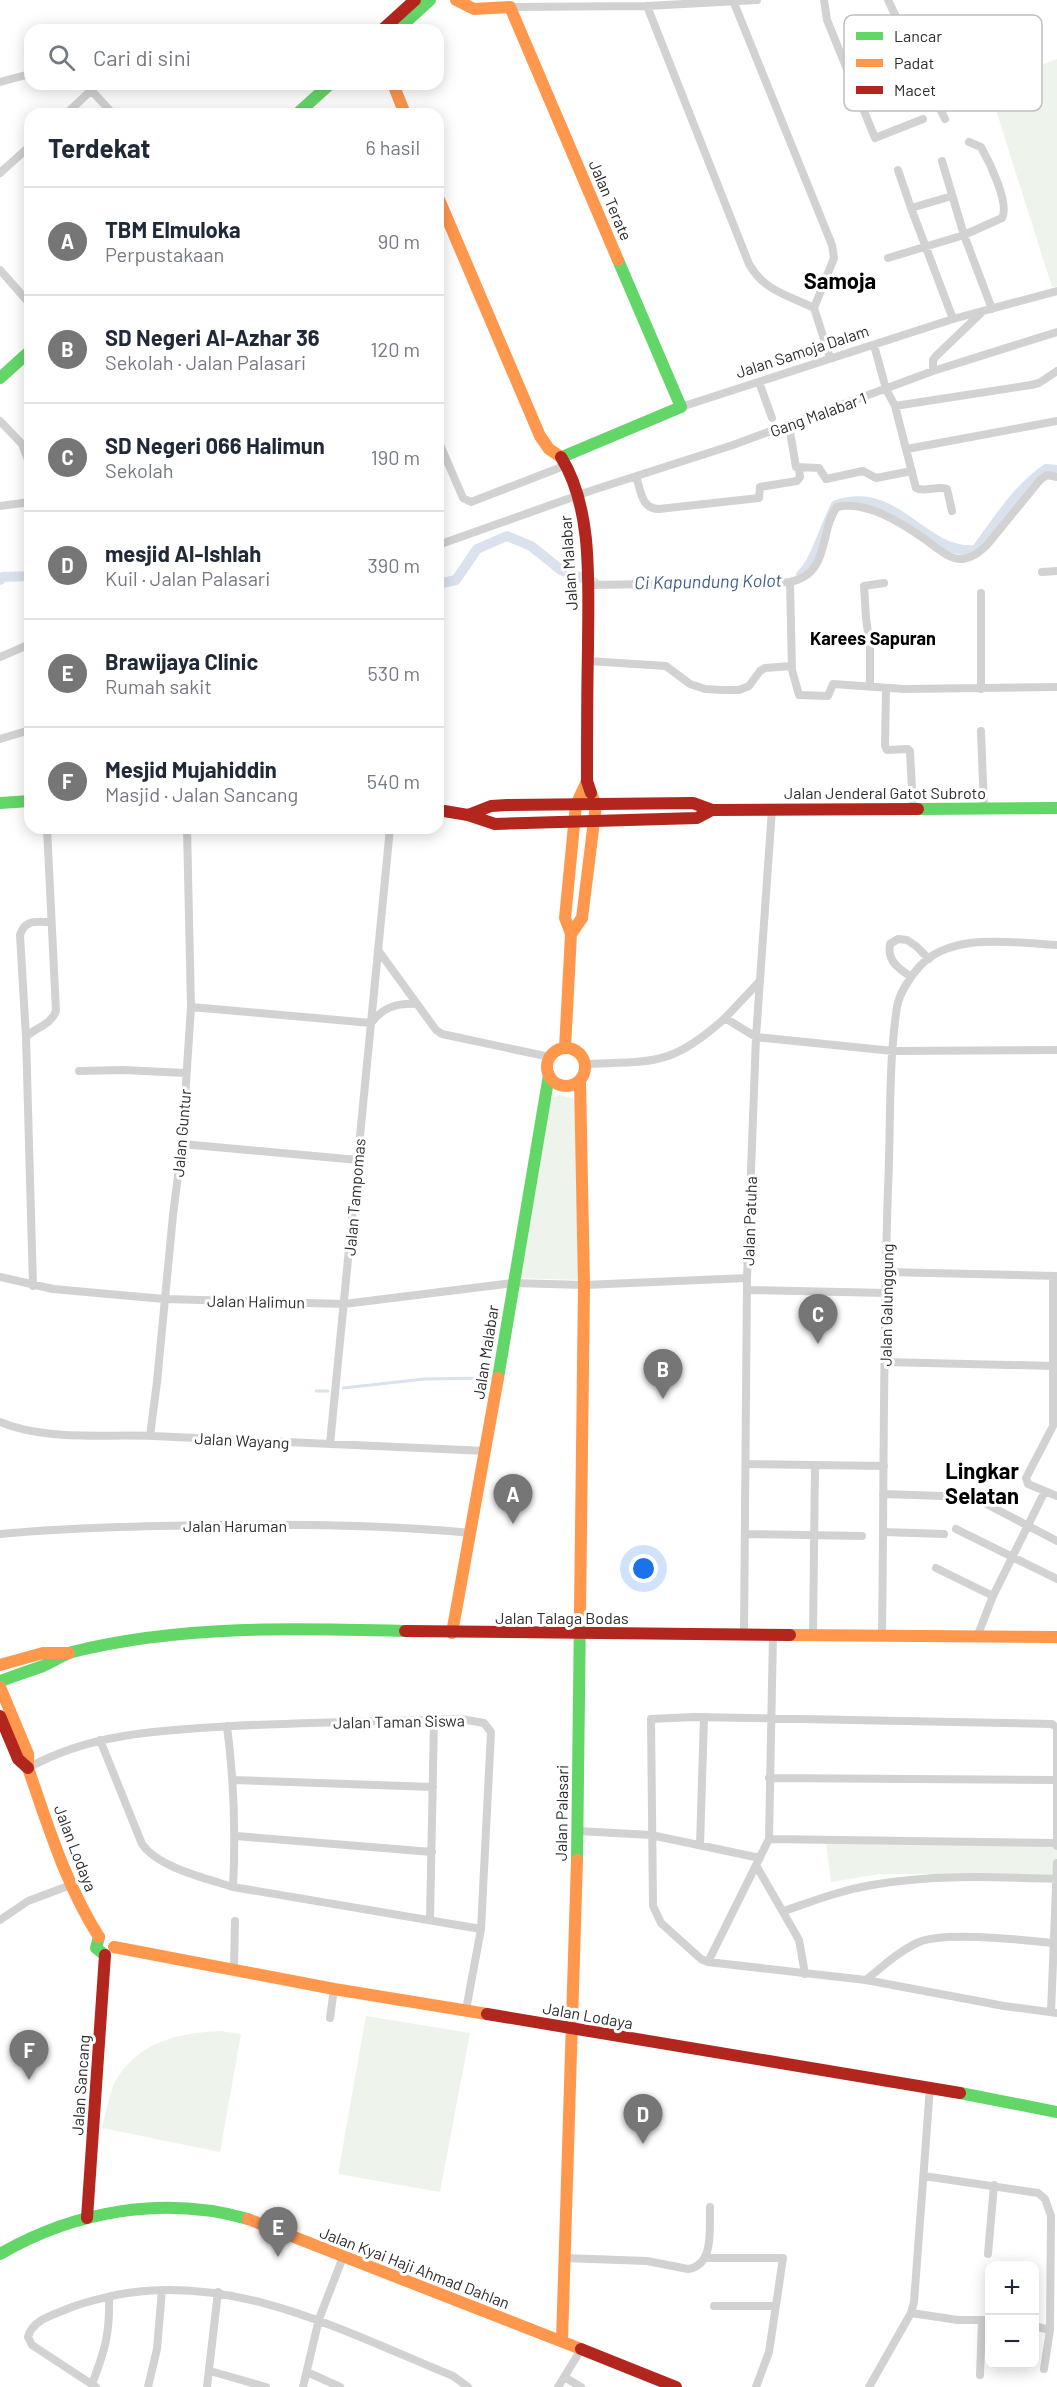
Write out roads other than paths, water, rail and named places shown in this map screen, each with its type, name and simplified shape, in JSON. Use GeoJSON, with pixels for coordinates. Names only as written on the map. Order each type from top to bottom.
{"type":"FeatureCollection","features":[{"type":"Feature","properties":{"kind":"street"},"geometry":{"type":"LineString","coordinates":[[389,24],[415,0]]}},
{"type":"Feature","properties":{"kind":"street"},"geometry":{"type":"LineString","coordinates":[[404,24],[430,0]]}},
{"type":"Feature","properties":{"kind":"street"},"geometry":{"type":"LineString","coordinates":[[456,0],[462,6],[471,9],[647,6],[757,0]]}},
{"type":"Feature","properties":{"kind":"street"},"geometry":{"type":"LineString","coordinates":[[824,0],[827,20],[844,62]]}},
{"type":"Feature","properties":{"kind":"street"},"geometry":{"type":"LineString","coordinates":[[888,0],[895,15]]}},
{"type":"Feature","properties":{"kind":"street"},"geometry":{"type":"LineString","coordinates":[[734,3],[832,245],[834,258],[814,308],[830,358]]}},
{"type":"Feature","properties":{"kind":"street"},"geometry":{"type":"LineString","coordinates":[[647,6],[755,274],[766,285],[814,308]]}},
{"type":"Feature","properties":{"kind":"street","name":"Jalan Terate"},"geometry":{"type":"LineString","coordinates":[[510,7],[681,407]]}},
{"type":"Feature","properties":{"kind":"street"},"geometry":{"type":"LineString","coordinates":[[0,82],[24,76]]}},
{"type":"Feature","properties":{"kind":"street"},"geometry":{"type":"LineString","coordinates":[[72,108],[92,90]]}},
{"type":"Feature","properties":{"kind":"street"},"geometry":{"type":"LineString","coordinates":[[97,90],[109,108]]}},
{"type":"Feature","properties":{"kind":"street"},"geometry":{"type":"LineString","coordinates":[[304,108],[323,90]]}},
{"type":"Feature","properties":{"kind":"street"},"geometry":{"type":"LineString","coordinates":[[395,90],[403,108]]}},
{"type":"Feature","properties":{"kind":"street"},"geometry":{"type":"LineString","coordinates":[[864,111],[875,138],[923,119]]}},
{"type":"Feature","properties":{"kind":"street"},"geometry":{"type":"LineString","coordinates":[[941,111],[945,119]]}},
{"type":"Feature","properties":{"kind":"street"},"geometry":{"type":"LineString","coordinates":[[888,258],[964,235],[1002,218],[1005,206],[986,156],[981,147],[969,142]]}},
{"type":"Feature","properties":{"kind":"street"},"geometry":{"type":"LineString","coordinates":[[0,173],[24,151]]}},
{"type":"Feature","properties":{"kind":"street"},"geometry":{"type":"LineString","coordinates":[[942,161],[964,235],[992,309]]}},
{"type":"Feature","properties":{"kind":"street"},"geometry":{"type":"LineString","coordinates":[[898,171],[953,319]]}},
{"type":"Feature","properties":{"kind":"street"},"geometry":{"type":"LineString","coordinates":[[911,208],[952,196]]}},
{"type":"Feature","properties":{"kind":"street","name":"Jalan Malabar"},"geometry":{"type":"LineString","coordinates":[[444,211],[540,436],[549,449],[563,461],[578,495],[583,517],[588,562],[586,781],[576,805],[565,918],[572,934],[565,1048]]}},
{"type":"Feature","properties":{"kind":"street"},"geometry":{"type":"LineString","coordinates":[[0,270],[24,297]]}},
{"type":"Feature","properties":{"kind":"street","name":"Jalan Samoja Dalam"},"geometry":{"type":"LineString","coordinates":[[563,461],[681,407],[953,319],[1057,291]]}},
{"type":"Feature","properties":{"kind":"street"},"geometry":{"type":"LineString","coordinates":[[933,371],[933,360],[981,312]]}},
{"type":"Feature","properties":{"kind":"street","name":"Gang Malabar 1"},"geometry":{"type":"LineString","coordinates":[[444,543],[578,495],[789,426],[933,371],[1057,332]]}},
{"type":"Feature","properties":{"kind":"street"},"geometry":{"type":"LineString","coordinates":[[874,345],[886,389],[895,406],[918,490],[947,489],[952,511]]}},
{"type":"Feature","properties":{"kind":"street"},"geometry":{"type":"LineString","coordinates":[[0,378],[24,356]]}},
{"type":"Feature","properties":{"kind":"street"},"geometry":{"type":"LineString","coordinates":[[895,406],[1039,383],[1057,371]]}},
{"type":"Feature","properties":{"kind":"street"},"geometry":{"type":"LineString","coordinates":[[759,382],[772,418]]}},
{"type":"Feature","properties":{"kind":"street"},"geometry":{"type":"LineString","coordinates":[[0,421],[22,444],[24,449]]}},
{"type":"Feature","properties":{"kind":"street"},"geometry":{"type":"LineString","coordinates":[[907,449],[1057,421]]}},
{"type":"Feature","properties":{"kind":"street"},"geometry":{"type":"LineString","coordinates":[[789,426],[794,463],[799,468],[819,468],[824,477],[829,479],[863,471],[876,478],[912,471]]}},
{"type":"Feature","properties":{"kind":"street"},"geometry":{"type":"LineString","coordinates":[[444,454],[463,498],[471,502],[563,461]]}},
{"type":"Feature","properties":{"kind":"street"},"geometry":{"type":"LineString","coordinates":[[636,476],[646,505],[651,509],[659,509],[759,498],[760,487],[784,484],[799,479],[799,468]]}},
{"type":"Feature","properties":{"kind":"street"},"geometry":{"type":"LineString","coordinates":[[588,586],[798,580],[812,569],[825,545],[837,507],[856,505],[909,529],[951,557],[963,559],[977,554],[1040,480],[1047,475],[1057,477]]}},
{"type":"Feature","properties":{"kind":"street"},"geometry":{"type":"LineString","coordinates":[[0,506],[24,503]]}},
{"type":"Feature","properties":{"kind":"street"},"geometry":{"type":"LineString","coordinates":[[1042,572],[1057,571]]}},
{"type":"Feature","properties":{"kind":"street"},"geometry":{"type":"LineString","coordinates":[[790,582],[792,666],[799,695],[828,696],[833,684],[886,688],[1057,687]]}},
{"type":"Feature","properties":{"kind":"street"},"geometry":{"type":"LineString","coordinates":[[870,687],[870,647],[864,586],[884,583]]}},
{"type":"Feature","properties":{"kind":"street"},"geometry":{"type":"LineString","coordinates":[[981,593],[981,689]]}},
{"type":"Feature","properties":{"kind":"street"},"geometry":{"type":"LineString","coordinates":[[0,657],[24,647]]}},
{"type":"Feature","properties":{"kind":"street"},"geometry":{"type":"LineString","coordinates":[[588,661],[666,666],[690,684],[705,689],[722,690],[739,690],[749,686],[765,668],[792,666]]}},
{"type":"Feature","properties":{"kind":"street"},"geometry":{"type":"LineString","coordinates":[[886,688],[885,746],[887,750],[908,749],[910,751],[914,808]]}},
{"type":"Feature","properties":{"kind":"street"},"geometry":{"type":"LineString","coordinates":[[981,731],[984,808]]}},
{"type":"Feature","properties":{"kind":"street"},"geometry":{"type":"LineString","coordinates":[[0,739],[24,732]]}},
{"type":"Feature","properties":{"kind":"street","name":"Jalan Malabar"},"geometry":{"type":"LineString","coordinates":[[572,934],[582,918],[596,805],[586,781]]}},
{"type":"Feature","properties":{"kind":"street"},"geometry":{"type":"LineString","coordinates":[[0,803],[24,801]]}},
{"type":"Feature","properties":{"kind":"street","name":"Jalan Jenderal Gatot Subroto"},"geometry":{"type":"LineString","coordinates":[[468,814],[491,806],[693,803],[712,810],[1057,808]]}},
{"type":"Feature","properties":{"kind":"street","name":"Jalan Patuha"},"geometry":{"type":"LineString","coordinates":[[744,1634],[747,1278],[756,1037],[772,809]]}},
{"type":"Feature","properties":{"kind":"street","name":"Jalan Jenderal Gatot Subroto"},"geometry":{"type":"LineString","coordinates":[[444,811],[468,814],[495,824],[697,818],[712,810]]}},
{"type":"Feature","properties":{"kind":"street"},"geometry":{"type":"LineString","coordinates":[[26,1037],[36,1028],[51,1020],[56,1011],[47,834]]}},
{"type":"Feature","properties":{"kind":"street","name":"Jalan Guntur"},"geometry":{"type":"LineString","coordinates":[[150,1436],[158,1382],[164,1299],[182,1143],[191,1007],[187,834]]}},
{"type":"Feature","properties":{"kind":"street","name":"Jalan Tampomas"},"geometry":{"type":"LineString","coordinates":[[330,1444],[389,834]]}},
{"type":"Feature","properties":{"kind":"street"},"geometry":{"type":"LineString","coordinates":[[33,1286],[26,1037],[20,935],[22,928],[31,921],[50,922]]}},
{"type":"Feature","properties":{"kind":"street"},"geometry":{"type":"LineString","coordinates":[[911,977],[897,967],[890,958],[890,944],[898,939],[907,940],[929,959]]}},
{"type":"Feature","properties":{"kind":"street","name":"Jalan Galunggung"},"geometry":{"type":"LineString","coordinates":[[882,1636],[886,1272],[893,1052],[897,1004],[911,977],[929,959],[941,951],[959,945],[986,942],[1057,945]]}},
{"type":"Feature","properties":{"kind":"street"},"geometry":{"type":"LineString","coordinates":[[378,950],[436,1030],[442,1034],[550,1058]]}},
{"type":"Feature","properties":{"kind":"street"},"geometry":{"type":"LineString","coordinates":[[585,1064],[650,1062],[682,1052],[725,1018],[760,981]]}},
{"type":"Feature","properties":{"kind":"street"},"geometry":{"type":"LineString","coordinates":[[191,1007],[371,1023],[386,1008],[401,1003],[417,1004]]}},
{"type":"Feature","properties":{"kind":"street"},"geometry":{"type":"LineString","coordinates":[[725,1018],[756,1037],[893,1052],[1057,1050]]}},
{"type":"Feature","properties":{"kind":"street"},"geometry":{"type":"LineString","coordinates":[[580,1080],[566,1086],[556,1083],[549,1076],[547,1066],[556,1051],[565,1048],[580,1054],[585,1064],[585,1072],[580,1080],[585,1285]]}},
{"type":"Feature","properties":{"kind":"street"},"geometry":{"type":"LineString","coordinates":[[79,1071],[186,1073]]}},
{"type":"Feature","properties":{"kind":"street","name":"Jalan Malabar"},"geometry":{"type":"LineString","coordinates":[[452,1633],[486,1451],[549,1076]]}},
{"type":"Feature","properties":{"kind":"street"},"geometry":{"type":"LineString","coordinates":[[182,1143],[358,1160]]}},
{"type":"Feature","properties":{"kind":"street"},"geometry":{"type":"LineString","coordinates":[[886,1272],[1055,1276],[1053,1426],[1026,1478],[1028,1484],[1057,1496]]}},
{"type":"Feature","properties":{"kind":"street","name":"Jalan Halimun"},"geometry":{"type":"LineString","coordinates":[[0,1277],[33,1286],[164,1299],[344,1304],[513,1283],[585,1285],[747,1278]]}},
{"type":"Feature","properties":{"kind":"street","name":"Jalan Palasari"},"geometry":{"type":"LineString","coordinates":[[562,2341],[578,1831],[585,1285]]}},
{"type":"Feature","properties":{"kind":"street"},"geometry":{"type":"LineString","coordinates":[[747,1290],[886,1293]]}},
{"type":"Feature","properties":{"kind":"street"},"geometry":{"type":"LineString","coordinates":[[885,1362],[1053,1366]]}},
{"type":"Feature","properties":{"kind":"street","name":"Jalan Wayang"},"geometry":{"type":"LineString","coordinates":[[0,1422],[10,1427],[68,1435],[150,1436],[486,1451]]}},
{"type":"Feature","properties":{"kind":"street"},"geometry":{"type":"LineString","coordinates":[[746,1464],[884,1466]]}},
{"type":"Feature","properties":{"kind":"street"},"geometry":{"type":"LineString","coordinates":[[813,1635],[815,1465]]}},
{"type":"Feature","properties":{"kind":"street"},"geometry":{"type":"LineString","coordinates":[[977,1637],[993,1596],[1045,1491]]}},
{"type":"Feature","properties":{"kind":"street"},"geometry":{"type":"LineString","coordinates":[[883,1494],[973,1497],[1057,1541]]}},
{"type":"Feature","properties":{"kind":"street","name":"Jalan Haruman"},"geometry":{"type":"LineString","coordinates":[[0,1534],[59,1528],[261,1525],[387,1526],[471,1533]]}},
{"type":"Feature","properties":{"kind":"street"},"geometry":{"type":"LineString","coordinates":[[956,1529],[1057,1579]]}},
{"type":"Feature","properties":{"kind":"street"},"geometry":{"type":"LineString","coordinates":[[883,1532],[944,1534]]}},
{"type":"Feature","properties":{"kind":"street"},"geometry":{"type":"LineString","coordinates":[[745,1534],[862,1536]]}},
{"type":"Feature","properties":{"kind":"street"},"geometry":{"type":"LineString","coordinates":[[936,1568],[993,1596]]}},
{"type":"Feature","properties":{"kind":"street","name":"Jalan Talaga Bodas"},"geometry":{"type":"LineString","coordinates":[[0,1681],[45,1665],[69,1653],[137,1638],[200,1632],[334,1629],[452,1633],[1057,1637]]}},
{"type":"Feature","properties":{"kind":"street"},"geometry":{"type":"LineString","coordinates":[[708,1962],[769,1839],[773,1634]]}},
{"type":"Feature","properties":{"kind":"street","name":"Jalan Talaga Bodas"},"geometry":{"type":"LineString","coordinates":[[0,1665],[41,1653],[57,1651],[69,1653]]}},
{"type":"Feature","properties":{"kind":"street","name":"Jalan Lodaya"},"geometry":{"type":"LineString","coordinates":[[0,1687],[27,1754],[28,1768],[71,1885],[99,1937],[95,1942],[95,1949],[100,1954],[110,1951],[234,1970],[334,1989],[930,2087],[1057,2112]]}},
{"type":"Feature","properties":{"kind":"street","name":"Jalan Lodaya"},"geometry":{"type":"LineString","coordinates":[[0,1716],[18,1759],[28,1768]]}},
{"type":"Feature","properties":{"kind":"street"},"geometry":{"type":"LineString","coordinates":[[700,1845],[704,1717]]}},
{"type":"Feature","properties":{"kind":"street"},"geometry":{"type":"LineString","coordinates":[[769,1839],[1057,1844],[1057,1728],[1049,1724],[704,1717],[651,1719],[652,1906],[657,1918],[701,1959],[708,1962],[866,1980],[1004,2006],[1054,2012],[1057,1863]]}},
{"type":"Feature","properties":{"kind":"street"},"geometry":{"type":"LineString","coordinates":[[430,1919],[434,1720]]}},
{"type":"Feature","properties":{"kind":"street","name":"Jalan Taman Siswa"},"geometry":{"type":"LineString","coordinates":[[28,1768],[48,1756],[100,1740],[136,1733],[298,1722],[473,1720],[484,1723],[491,1732],[481,1929],[466,2010]]}},
{"type":"Feature","properties":{"kind":"street"},"geometry":{"type":"LineString","coordinates":[[227,1726],[234,1780],[236,1836],[233,1887]]}},
{"type":"Feature","properties":{"kind":"street"},"geometry":{"type":"LineString","coordinates":[[100,1740],[126,1806],[148,1851],[154,1857],[233,1887],[481,1929]]}},
{"type":"Feature","properties":{"kind":"street"},"geometry":{"type":"LineString","coordinates":[[769,1778],[1057,1780]]}},
{"type":"Feature","properties":{"kind":"street"},"geometry":{"type":"LineString","coordinates":[[234,1780],[433,1787]]}},
{"type":"Feature","properties":{"kind":"street"},"geometry":{"type":"LineString","coordinates":[[578,1831],[651,1835],[700,1845],[758,1862],[799,1940],[805,1974]]}},
{"type":"Feature","properties":{"kind":"street"},"geometry":{"type":"LineString","coordinates":[[236,1836],[432,1852]]}},
{"type":"Feature","properties":{"kind":"street"},"geometry":{"type":"LineString","coordinates":[[784,1911],[875,1884],[965,1876],[1057,1879]]}},
{"type":"Feature","properties":{"kind":"street"},"geometry":{"type":"LineString","coordinates":[[0,1920],[28,1901],[71,1885]]}},
{"type":"Feature","properties":{"kind":"street"},"geometry":{"type":"LineString","coordinates":[[234,1970],[235,1921]]}},
{"type":"Feature","properties":{"kind":"street"},"geometry":{"type":"LineString","coordinates":[[866,1980],[906,1949],[927,1939],[1001,1938],[1054,1943]]}},
{"type":"Feature","properties":{"kind":"street","name":"Jalan Sancang"},"geometry":{"type":"LineString","coordinates":[[87,2218],[110,1951]]}},
{"type":"Feature","properties":{"kind":"street"},"geometry":{"type":"LineString","coordinates":[[330,2018],[334,1989]]}},
{"type":"Feature","properties":{"kind":"street"},"geometry":{"type":"LineString","coordinates":[[869,2387],[911,2313],[914,2302],[930,2087]]}},
{"type":"Feature","properties":{"kind":"street"},"geometry":{"type":"LineString","coordinates":[[924,2176],[1038,2193],[1046,2202],[1051,2216],[1050,2330],[1044,2369]]}},
{"type":"Feature","properties":{"kind":"street"},"geometry":{"type":"LineString","coordinates":[[988,2254],[994,2185]]}},
{"type":"Feature","properties":{"kind":"street"},"geometry":{"type":"LineString","coordinates":[[564,2258],[646,2261],[688,2269],[695,2268],[705,2258],[708,2251],[710,2207]]}},
{"type":"Feature","properties":{"kind":"street","name":"Jalan Kyai Haji Ahmad Dahlan"},"geometry":{"type":"LineString","coordinates":[[0,2254],[37,2235],[87,2218],[133,2210],[180,2208],[218,2212],[288,2230],[343,2257],[582,2348],[676,2387]]}},
{"type":"Feature","properties":{"kind":"street"},"geometry":{"type":"LineString","coordinates":[[303,2387],[319,2319],[343,2257]]}},
{"type":"Feature","properties":{"kind":"street"},"geometry":{"type":"LineString","coordinates":[[705,2258],[783,2258],[768,2352],[756,2387]]}},
{"type":"Feature","properties":{"kind":"street"},"geometry":{"type":"LineString","coordinates":[[109,2297],[110,2326],[94,2386],[32,2345],[28,2337],[32,2328],[39,2322],[78,2304],[109,2297],[135,2292],[162,2290],[218,2292],[259,2301],[319,2319],[453,2376],[468,2387]]}},
{"type":"Feature","properties":{"kind":"street"},"geometry":{"type":"LineString","coordinates":[[148,2387],[157,2349],[162,2290]]}},
{"type":"Feature","properties":{"kind":"street"},"geometry":{"type":"LineString","coordinates":[[207,2387],[218,2292]]}},
{"type":"Feature","properties":{"kind":"street"},"geometry":{"type":"LineString","coordinates":[[714,2306],[775,2306]]}},
{"type":"Feature","properties":{"kind":"street"},"geometry":{"type":"LineString","coordinates":[[911,2313],[958,2320],[985,2320]]}},
{"type":"Feature","properties":{"kind":"street"},"geometry":{"type":"LineString","coordinates":[[1039,2327],[1050,2330]]}},
{"type":"Feature","properties":{"kind":"street"},"geometry":{"type":"LineString","coordinates":[[980,2375],[985,2329]]}},
{"type":"Feature","properties":{"kind":"street"},"geometry":{"type":"LineString","coordinates":[[558,2387],[582,2348]]}},
{"type":"Feature","properties":{"kind":"street"},"geometry":{"type":"LineString","coordinates":[[210,2372],[266,2387]]}},
{"type":"Feature","properties":{"kind":"street"},"geometry":{"type":"LineString","coordinates":[[307,2372],[340,2387]]}},
{"type":"Feature","properties":{"kind":"street"},"geometry":{"type":"LineString","coordinates":[[564,2377],[581,2387]]}},
{"type":"Feature","properties":{"kind":"waterway","name":"Ci Kapundung Kolot"},"geometry":{"type":"LineString","coordinates":[[801,575],[816,552],[836,505],[858,501],[877,504],[894,512],[940,543],[957,549],[976,550],[1008,506],[1026,486],[1046,469],[1057,470]]}},
{"type":"Feature","properties":{"kind":"waterway","name":"Ci Kapundung Kolot"},"geometry":{"type":"LineString","coordinates":[[444,583],[456,580],[477,549],[507,536],[531,546],[561,570],[595,583]]}},
{"type":"Feature","properties":{"kind":"waterway","name":"Ci Kapundung Kolot"},"geometry":{"type":"LineString","coordinates":[[0,580],[3,577],[24,576]]}},
{"type":"Feature","properties":{"kind":"waterway"},"geometry":{"type":"LineString","coordinates":[[343,1388],[425,1379],[493,1378]]}},
{"type":"Feature","properties":{"kind":"waterway"},"geometry":{"type":"LineString","coordinates":[[316,1391],[328,1391]]}},
{"type":"Feature","properties":{"kind":"place","name":"SD Negeri 066 Halimun"},"geometry":{"type":"Point","coordinates":[818,1344]}},
{"type":"Feature","properties":{"kind":"place","name":"SD Negeri Al-Azhar 36"},"geometry":{"type":"Point","coordinates":[663,1399]}},
{"type":"Feature","properties":{"kind":"place","name":"TBM Elmuloka"},"geometry":{"type":"Point","coordinates":[513,1524]}},
{"type":"Feature","properties":{"kind":"place","name":"Mesjid Mujahiddin"},"geometry":{"type":"Point","coordinates":[29,2080]}},
{"type":"Feature","properties":{"kind":"place","name":"mesjid Al-Ishlah"},"geometry":{"type":"Point","coordinates":[643,2144]}},
{"type":"Feature","properties":{"kind":"place","name":"Brawijaya Clinic"},"geometry":{"type":"Point","coordinates":[278,2257]}},
{"type":"Feature","properties":{"kind":"district","name":"Samoja"},"geometry":{"type":"Point","coordinates":[840,280]}},
{"type":"Feature","properties":{"kind":"district","name":"Karees Sapuran"},"geometry":{"type":"Point","coordinates":[873,638]}},
{"type":"Feature","properties":{"kind":"district","name":"Lingkar Selatan"},"geometry":{"type":"Point","coordinates":[982,1482]}}]}
